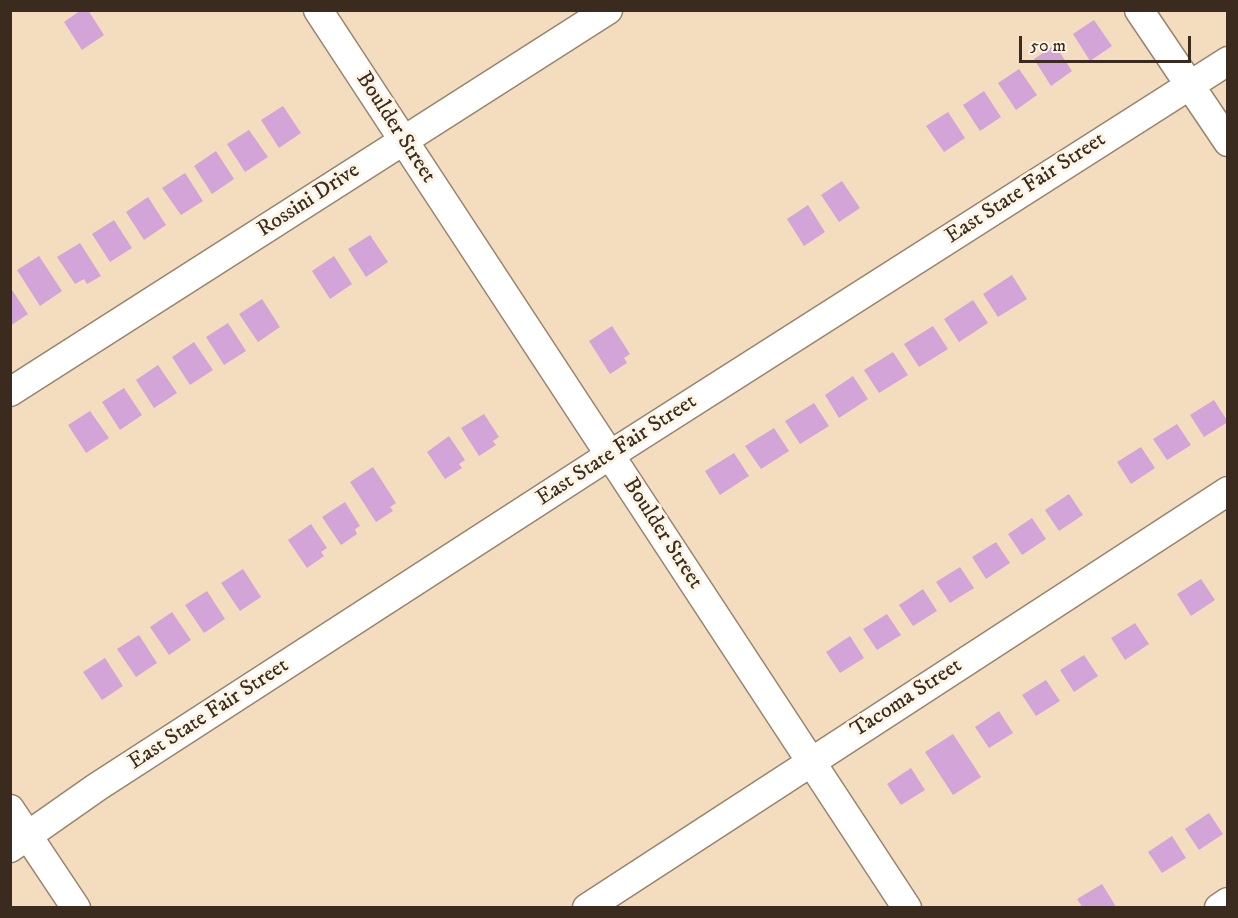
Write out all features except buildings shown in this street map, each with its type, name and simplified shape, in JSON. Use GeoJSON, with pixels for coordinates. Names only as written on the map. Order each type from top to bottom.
{"type":"FeatureCollection","features":[{"type":"Feature","properties":{"kind":"street","name":"Boulder Street"},"geometry":{"type":"LineString","coordinates":[[318,10],[907,908]]}},
{"type":"Feature","properties":{"kind":"street","name":"Rossini Drive"},"geometry":{"type":"LineString","coordinates":[[10,392],[608,10]]}},
{"type":"Feature","properties":{"kind":"street"},"geometry":{"type":"LineString","coordinates":[[1139,10],[1227,142]]}},
{"type":"Feature","properties":{"kind":"street","name":"East State Fair Street"},"geometry":{"type":"LineString","coordinates":[[20,842],[97,787],[610,455],[1227,61]]}},
{"type":"Feature","properties":{"kind":"street","name":"Tacoma Street"},"geometry":{"type":"LineString","coordinates":[[587,908],[1227,491]]}},
{"type":"Feature","properties":{"kind":"street"},"geometry":{"type":"LineString","coordinates":[[10,809],[20,842],[76,908]]}},
{"type":"Feature","properties":{"kind":"street"},"geometry":{"type":"LineString","coordinates":[[1219,908],[1227,902]]}}]}
